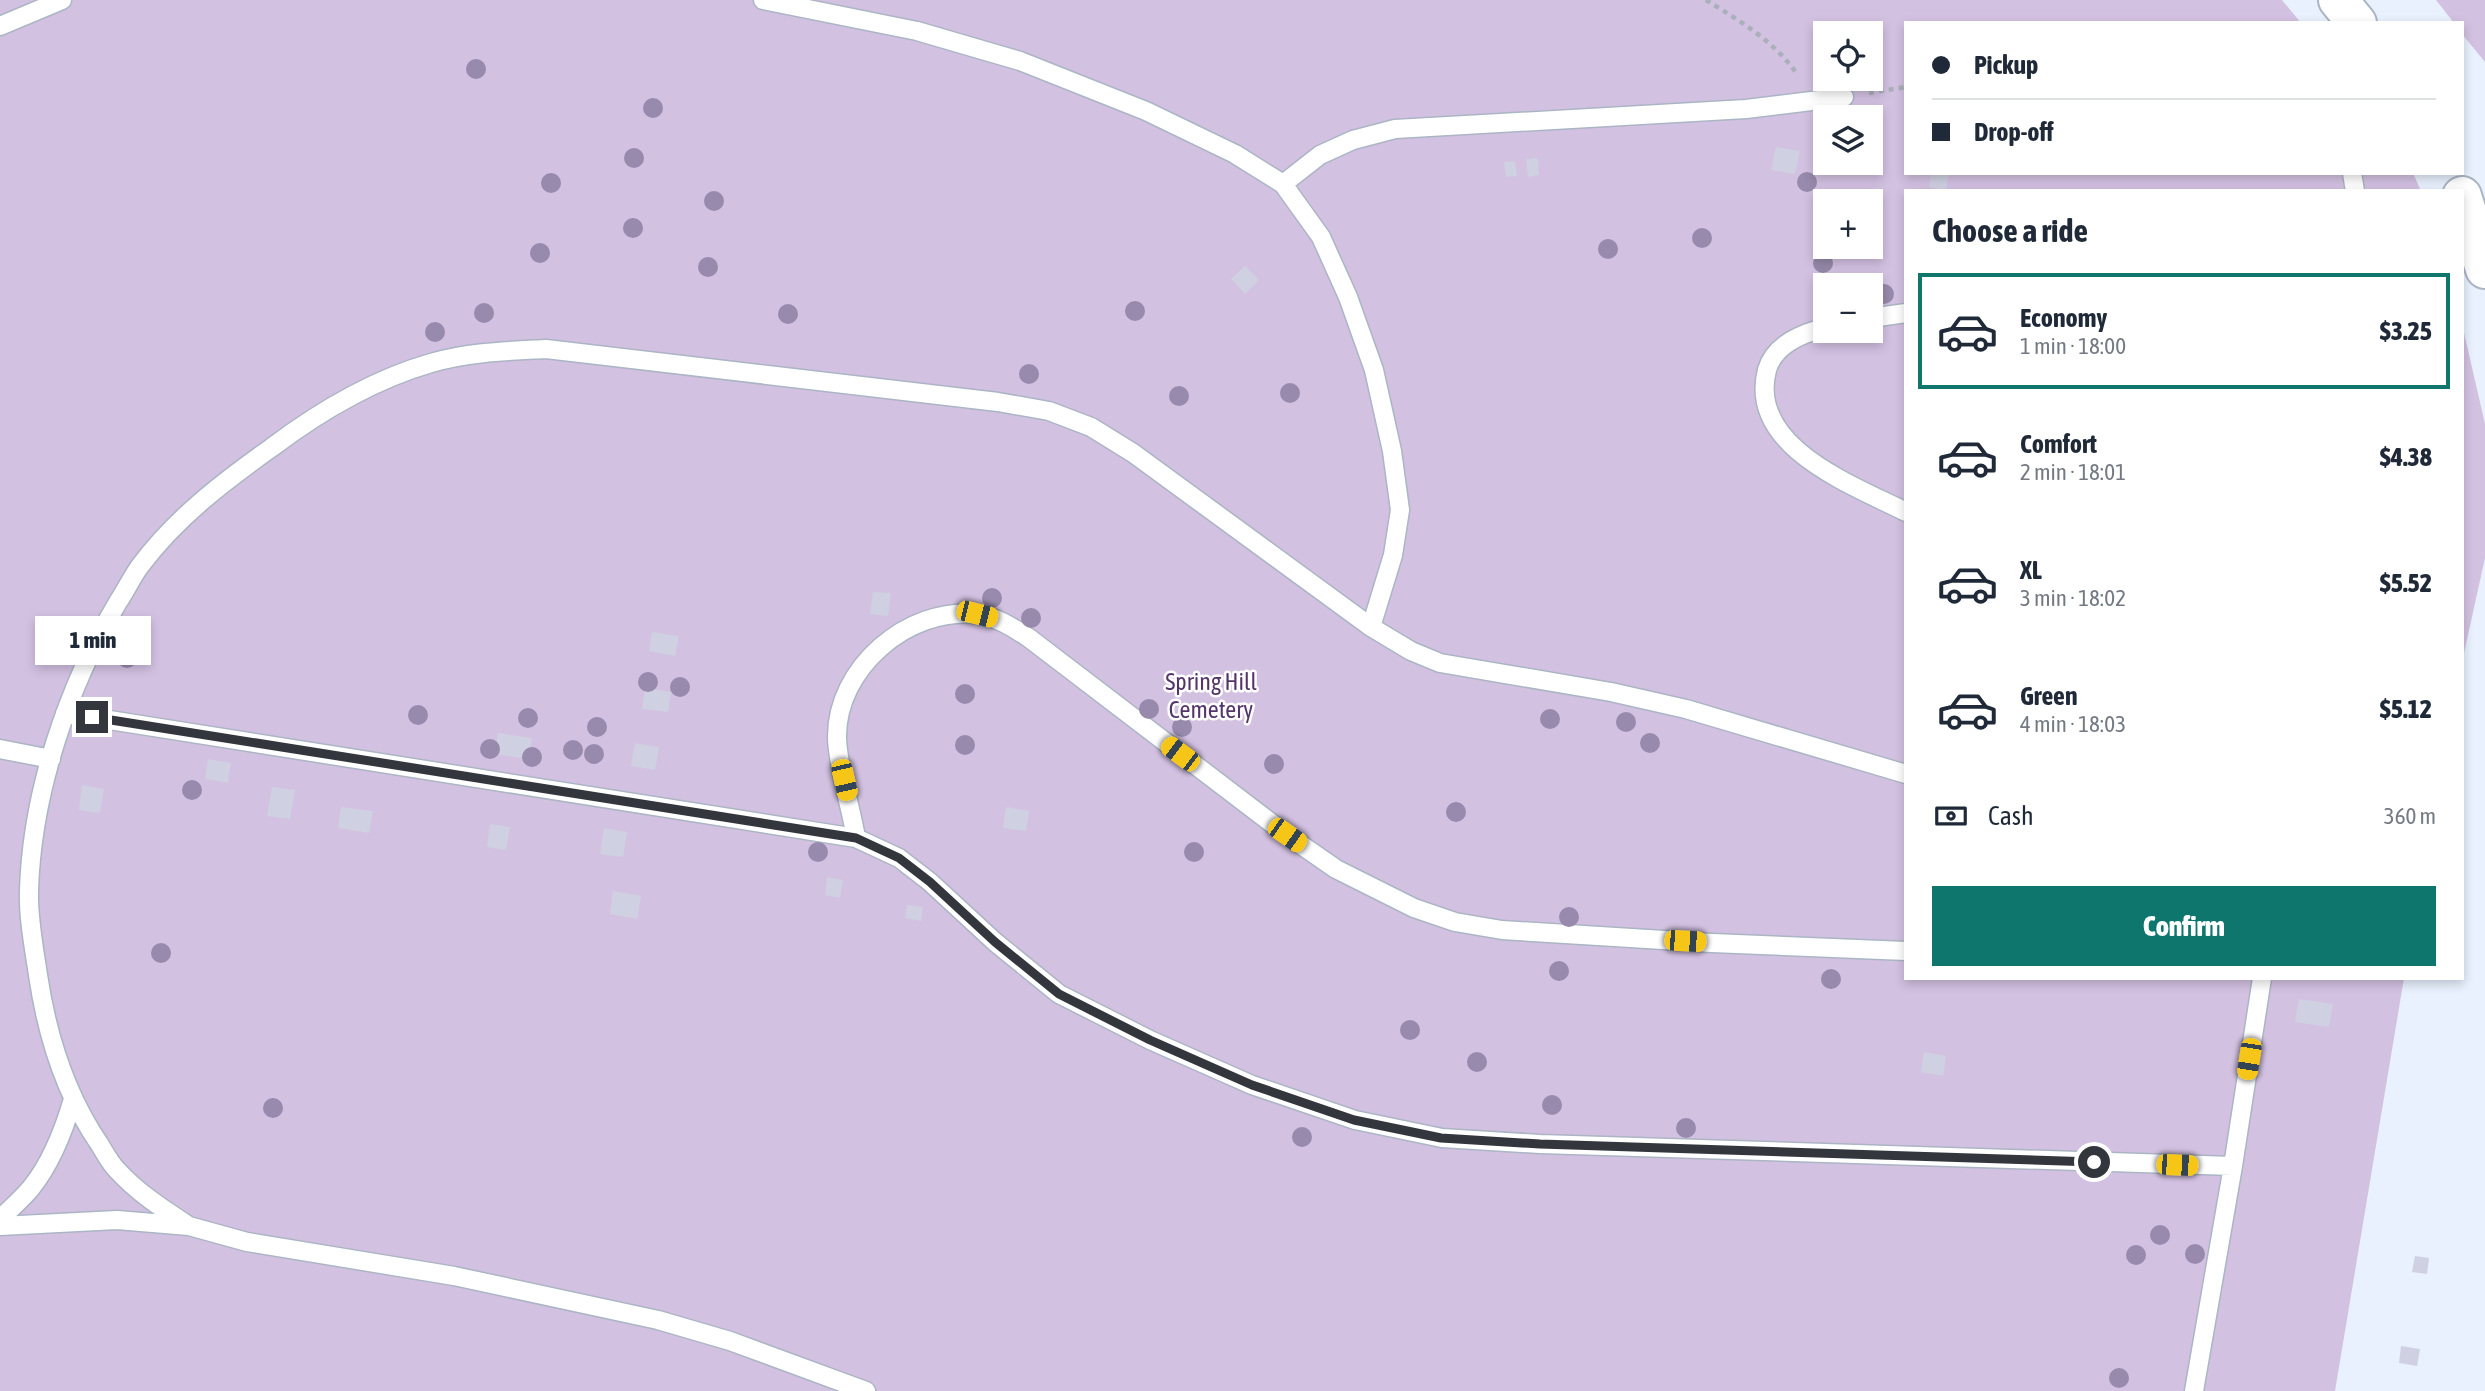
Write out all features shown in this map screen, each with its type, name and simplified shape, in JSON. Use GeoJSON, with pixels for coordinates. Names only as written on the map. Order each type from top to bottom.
{"type":"FeatureCollection","features":[{"type":"Feature","properties":{"kind":"main road"},"geometry":{"type":"LineString","coordinates":[[2338,0],[2355,21]]}},
{"type":"Feature","properties":{"kind":"main road"},"geometry":{"type":"LineString","coordinates":[[2464,202],[2485,269]]}},
{"type":"Feature","properties":{"kind":"lane"},"geometry":{"type":"LineString","coordinates":[[0,26],[62,0]]}},
{"type":"Feature","properties":{"kind":"lane"},"geometry":{"type":"LineString","coordinates":[[763,0],[917,31],[1020,61],[1146,111],[1235,154],[1283,184],[1321,237],[1348,297],[1374,370],[1392,451],[1399,510],[1393,555],[1371,627]]}},
{"type":"Feature","properties":{"kind":"lane"},"geometry":{"type":"LineString","coordinates":[[1283,184],[1320,155],[1353,140],[1395,129],[1746,109],[1844,97]]}},
{"type":"Feature","properties":{"kind":"lane"},"geometry":{"type":"LineString","coordinates":[[1883,316],[1904,313]]}},
{"type":"Feature","properties":{"kind":"lane"},"geometry":{"type":"LineString","coordinates":[[1813,330],[1784,344],[1769,363],[1764,380],[1770,413],[1778,431],[1806,458],[1836,478],[1904,511]]}},
{"type":"Feature","properties":{"kind":"lane"},"geometry":{"type":"LineString","coordinates":[[188,1226],[146,1199],[115,1168],[73,1099],[56,1057],[43,1013],[29,892],[35,831],[51,759],[65,713],[86,663],[140,567],[174,528],[212,491],[312,417],[371,384],[433,362],[490,352],[546,349],[998,402],[1049,411],[1091,427],[1133,453],[1371,627],[1411,651],[1440,663],[1611,692],[1686,709],[1904,773]]}},
{"type":"Feature","properties":{"kind":"lane"},"geometry":{"type":"LineString","coordinates":[[856,838],[837,738],[841,712],[851,686],[867,659],[890,639],[916,623],[946,614],[977,614],[1003,621],[1029,638],[1234,795],[1336,869],[1414,908],[1455,922],[1502,930],[1904,951]]}},
{"type":"Feature","properties":{"kind":"lane"},"geometry":{"type":"LineString","coordinates":[[65,713],[856,838],[899,858],[1059,994],[1150,1040],[1252,1085],[1354,1120],[1441,1138],[1540,1144],[2233,1166]]}},
{"type":"Feature","properties":{"kind":"lane"},"geometry":{"type":"LineString","coordinates":[[0,749],[51,759]]}},
{"type":"Feature","properties":{"kind":"lane"},"geometry":{"type":"LineString","coordinates":[[2194,1391],[2262,980]]}},
{"type":"Feature","properties":{"kind":"lane"},"geometry":{"type":"LineString","coordinates":[[0,1219],[31,1188],[49,1161],[64,1130],[73,1099]]}},
{"type":"Feature","properties":{"kind":"lane"},"geometry":{"type":"LineString","coordinates":[[0,1226],[117,1220],[188,1226],[247,1242],[454,1276],[658,1320],[730,1341],[866,1391]]}},
{"type":"Feature","properties":{"kind":"path"},"geometry":{"type":"LineString","coordinates":[[1706,0],[1762,36],[1788,61],[1803,83]]}},
{"type":"Feature","properties":{"kind":"path"},"geometry":{"type":"LineString","coordinates":[[1844,97],[1904,88]]}},
{"type":"Feature","properties":{"kind":"green space","name":"Spring Hill Cemetery"},"geometry":{"type":"Polygon","coordinates":[[[0,0],[2282,0],[2299,21],[1904,21],[1904,175],[2414,175],[2420,189],[1904,189],[1904,980],[2404,980],[2335,1391],[0,1391],[0,0]]]}},
{"type":"Feature","properties":{"kind":"green space"},"geometry":{"type":"Polygon","coordinates":[[[2436,0],[2485,0],[2485,62],[2464,36],[2464,21],[2452,21],[2436,0]]]}},
{"type":"Feature","properties":{"kind":"green space"},"geometry":{"type":"Polygon","coordinates":[[[2464,333],[2485,424],[2485,558],[2464,653],[2464,333]]]}},
{"type":"Feature","properties":{"kind":"building"},"geometry":{"type":"Polygon","coordinates":[[[1776,147],[1800,151],[1795,174],[1771,170],[1776,147]]]}},
{"type":"Feature","properties":{"kind":"building"},"geometry":{"type":"Polygon","coordinates":[[[1538,158],[1539,175],[1528,177],[1526,159],[1538,158]]]}},
{"type":"Feature","properties":{"kind":"building"},"geometry":{"type":"Polygon","coordinates":[[[1515,161],[1517,176],[1506,177],[1504,162],[1515,161]]]}},
{"type":"Feature","properties":{"kind":"building"},"geometry":{"type":"Polygon","coordinates":[[[1931,175],[1949,175],[1946,189],[1929,187],[1931,175]]]}},
{"type":"Feature","properties":{"kind":"building"},"geometry":{"type":"Polygon","coordinates":[[[1245,266],[1259,280],[1245,294],[1231,279],[1245,266]]]}},
{"type":"Feature","properties":{"kind":"building"},"geometry":{"type":"Polygon","coordinates":[[[873,592],[891,593],[888,616],[870,614],[873,592]]]}},
{"type":"Feature","properties":{"kind":"building"},"geometry":{"type":"Polygon","coordinates":[[[652,632],[679,636],[675,656],[649,651],[652,632]]]}},
{"type":"Feature","properties":{"kind":"building"},"geometry":{"type":"Polygon","coordinates":[[[645,688],[671,692],[668,712],[642,709],[645,688]]]}},
{"type":"Feature","properties":{"kind":"building"},"geometry":{"type":"Polygon","coordinates":[[[498,733],[532,738],[528,759],[495,754],[498,733]]]}},
{"type":"Feature","properties":{"kind":"building"},"geometry":{"type":"Polygon","coordinates":[[[635,743],[659,747],[655,770],[631,766],[635,743]]]}},
{"type":"Feature","properties":{"kind":"building"},"geometry":{"type":"Polygon","coordinates":[[[208,759],[231,763],[228,783],[205,779],[208,759]]]}},
{"type":"Feature","properties":{"kind":"building"},"geometry":{"type":"Polygon","coordinates":[[[82,785],[104,789],[100,813],[79,810],[82,785]]]}},
{"type":"Feature","properties":{"kind":"building"},"geometry":{"type":"Polygon","coordinates":[[[272,787],[295,790],[290,819],[267,816],[272,787]]]}},
{"type":"Feature","properties":{"kind":"building"},"geometry":{"type":"Polygon","coordinates":[[[341,807],[373,811],[369,833],[338,828],[341,807]]]}},
{"type":"Feature","properties":{"kind":"building"},"geometry":{"type":"Polygon","coordinates":[[[1006,807],[1029,811],[1026,831],[1003,828],[1006,807]]]}},
{"type":"Feature","properties":{"kind":"building"},"geometry":{"type":"Polygon","coordinates":[[[490,824],[510,827],[506,850],[487,847],[490,824]]]}},
{"type":"Feature","properties":{"kind":"building"},"geometry":{"type":"Polygon","coordinates":[[[604,828],[627,832],[623,857],[600,854],[604,828]]]}},
{"type":"Feature","properties":{"kind":"building"},"geometry":{"type":"Polygon","coordinates":[[[827,877],[843,880],[840,898],[825,895],[827,877]]]}},
{"type":"Feature","properties":{"kind":"building"},"geometry":{"type":"Polygon","coordinates":[[[613,891],[641,896],[637,919],[610,914],[613,891]]]}},
{"type":"Feature","properties":{"kind":"building"},"geometry":{"type":"Polygon","coordinates":[[[907,905],[923,907],[921,921],[905,918],[907,905]]]}},
{"type":"Feature","properties":{"kind":"building"},"geometry":{"type":"Polygon","coordinates":[[[2299,999],[2333,1004],[2329,1027],[2295,1022],[2299,999]]]}},
{"type":"Feature","properties":{"kind":"building"},"geometry":{"type":"Polygon","coordinates":[[[1924,1052],[1946,1056],[1943,1076],[1921,1072],[1924,1052]]]}},
{"type":"Feature","properties":{"kind":"building"},"geometry":{"type":"Polygon","coordinates":[[[2415,1256],[2429,1258],[2427,1274],[2412,1272],[2415,1256]]]}},
{"type":"Feature","properties":{"kind":"building"},"geometry":{"type":"Polygon","coordinates":[[[2401,1346],[2420,1349],[2417,1366],[2399,1363],[2401,1346]]]}},
{"type":"Feature","properties":{"kind":"route"},"geometry":{"type":"LineString","coordinates":[[92,717],[856,838],[899,858],[1059,994],[1150,1040],[1252,1085],[1354,1120],[1441,1138],[1540,1144],[2094,1162]]}}]}
